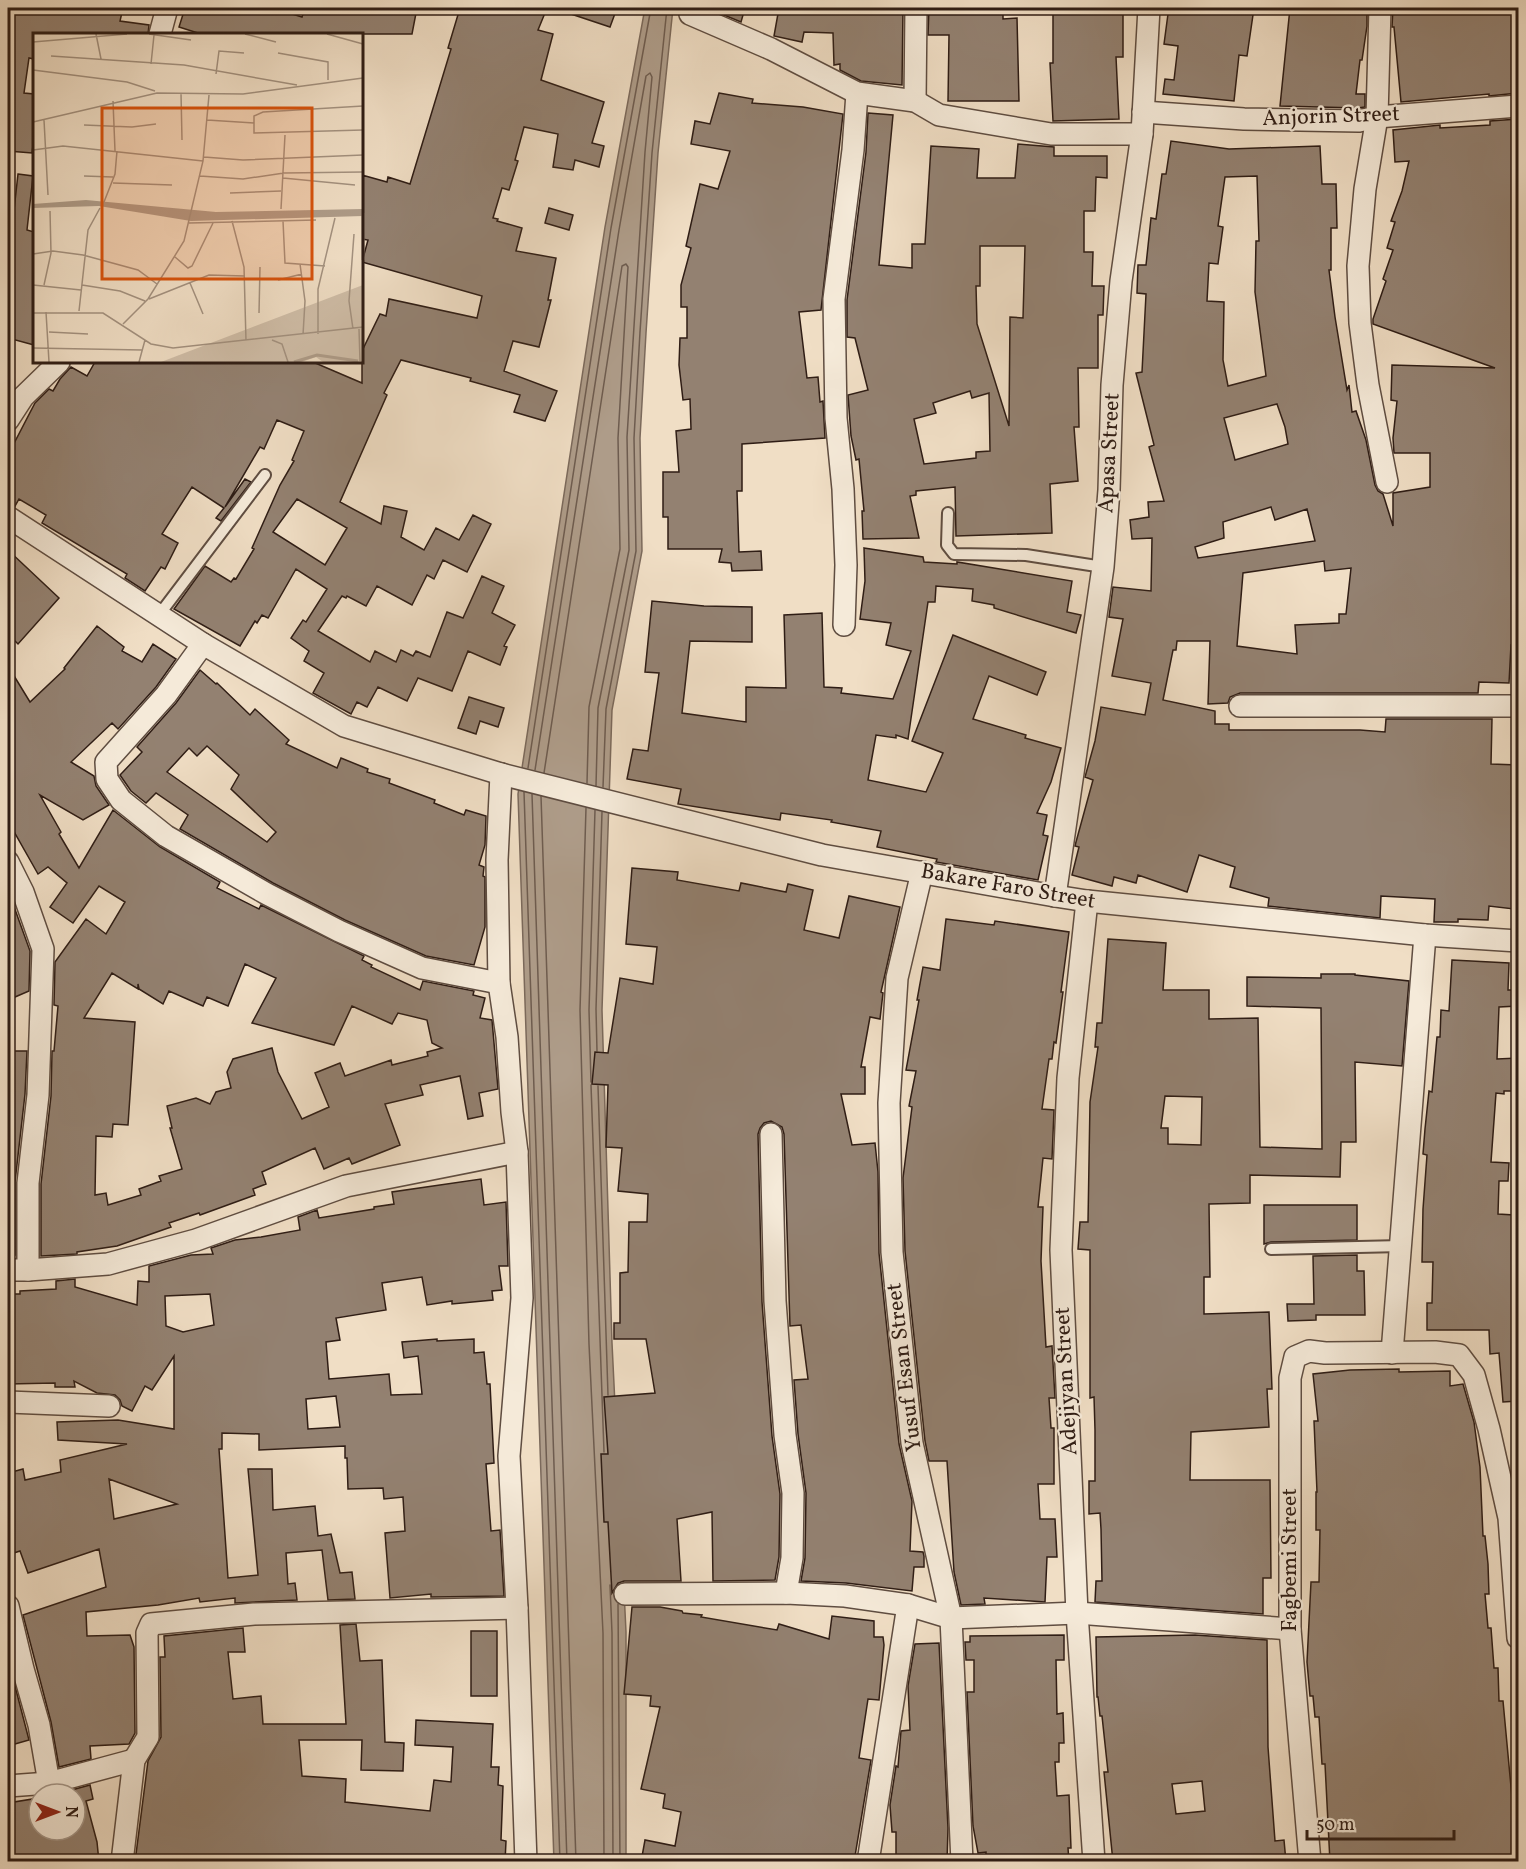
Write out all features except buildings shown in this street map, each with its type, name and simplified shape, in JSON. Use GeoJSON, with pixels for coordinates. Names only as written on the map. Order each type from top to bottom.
{"type":"FeatureCollection","features":[{"type":"Feature","properties":{"kind":"street"},"geometry":{"type":"LineString","coordinates":[[160,33],[167,8]]}},
{"type":"Feature","properties":{"kind":"street"},"geometry":{"type":"LineString","coordinates":[[915,101],[916,8]]}},
{"type":"Feature","properties":{"kind":"street","name":"Apasa Street"},"geometry":{"type":"LineString","coordinates":[[1054,896],[1103,567],[1109,490],[1112,385],[1120,281],[1142,134],[1149,8]]}},
{"type":"Feature","properties":{"kind":"street"},"geometry":{"type":"LineString","coordinates":[[1380,8],[1377,117],[1365,189],[1358,266],[1360,323],[1375,429],[1387,482]]}},
{"type":"Feature","properties":{"kind":"street"},"geometry":{"type":"LineString","coordinates":[[690,14],[771,49],[857,93],[915,101],[939,115],[1051,134],[1142,134]]}},
{"type":"Feature","properties":{"kind":"street"},"geometry":{"type":"LineString","coordinates":[[844,624],[844,521],[836,418],[834,299],[853,150],[857,93]]}},
{"type":"Feature","properties":{"kind":"street","name":"Anjorin Street"},"geometry":{"type":"LineString","coordinates":[[1143,112],[1283,121],[1359,121],[1377,117],[1518,106]]}},
{"type":"Feature","properties":{"kind":"street"},"geometry":{"type":"LineString","coordinates":[[8,420],[23,397],[58,363]]}},
{"type":"Feature","properties":{"kind":"street","name":"Bakare Faro Street"},"geometry":{"type":"LineString","coordinates":[[8,517],[203,644],[344,726],[504,775],[822,855],[1054,896],[1425,935],[1518,941]]}},
{"type":"Feature","properties":{"kind":"street"},"geometry":{"type":"LineString","coordinates":[[203,644],[166,695],[106,762],[107,779],[121,800],[166,836],[267,894],[339,931],[422,968],[499,983]]}},
{"type":"Feature","properties":{"kind":"street"},"geometry":{"type":"LineString","coordinates":[[1240,706],[1518,706]]}},
{"type":"Feature","properties":{"kind":"street"},"geometry":{"type":"LineString","coordinates":[[504,775],[497,860],[499,983],[507,1037],[517,1152],[522,1298],[509,1456],[526,1862]]}},
{"type":"Feature","properties":{"kind":"street"},"geometry":{"type":"LineString","coordinates":[[8,862],[23,892],[43,949],[38,1095],[18,1270],[108,1264],[196,1240],[346,1186],[517,1152]]}},
{"type":"Feature","properties":{"kind":"street","name":"Yusuf Esan Street"},"geometry":{"type":"LineString","coordinates":[[922,872],[897,978],[889,1103],[892,1252],[912,1443],[951,1618],[962,1862]]}},
{"type":"Feature","properties":{"kind":"street","name":"Adejiyan Street"},"geometry":{"type":"LineString","coordinates":[[1087,901],[1068,1078],[1061,1250],[1077,1613],[1094,1862]]}},
{"type":"Feature","properties":{"kind":"street"},"geometry":{"type":"LineString","coordinates":[[1392,1353],[1425,935]]}},
{"type":"Feature","properties":{"kind":"street"},"geometry":{"type":"LineString","coordinates":[[771,1134],[775,1300],[785,1435],[793,1494],[792,1558],[786,1593]]}},
{"type":"Feature","properties":{"kind":"street","name":"Fagbemi Street"},"geometry":{"type":"LineString","coordinates":[[1310,1862],[1290,1629],[1290,1378],[1295,1358],[1309,1351],[1435,1352],[1458,1355],[1474,1375],[1509,1518],[1518,1638]]}},
{"type":"Feature","properties":{"kind":"street"},"geometry":{"type":"LineString","coordinates":[[8,1402],[109,1406]]}},
{"type":"Feature","properties":{"kind":"street"},"geometry":{"type":"LineString","coordinates":[[625,1594],[786,1593],[845,1596],[908,1605],[951,1618],[1077,1613],[1290,1629]]}},
{"type":"Feature","properties":{"kind":"street"},"geometry":{"type":"LineString","coordinates":[[868,1862],[908,1605]]}},
{"type":"Feature","properties":{"kind":"street"},"geometry":{"type":"LineString","coordinates":[[8,1606],[22,1668],[39,1725],[49,1782]]}},
{"type":"Feature","properties":{"kind":"street"},"geometry":{"type":"LineString","coordinates":[[122,1862],[134,1760],[148,1737],[147,1633],[151,1624],[254,1614],[517,1608]]}},
{"type":"Feature","properties":{"kind":"street"},"geometry":{"type":"LineString","coordinates":[[53,1782],[134,1760]]}},
{"type":"Feature","properties":{"kind":"street"},"geometry":{"type":"LineString","coordinates":[[8,1786],[27,1785]]}},
{"type":"Feature","properties":{"kind":"lane"},"geometry":{"type":"LineString","coordinates":[[159,615],[265,475]]}},
{"type":"Feature","properties":{"kind":"lane"},"geometry":{"type":"LineString","coordinates":[[948,513],[947,545],[954,554],[1026,555],[1103,567]]}},
{"type":"Feature","properties":{"kind":"lane"},"geometry":{"type":"LineString","coordinates":[[1271,1248],[1402,1246]]}},
{"type":"Feature","properties":{"kind":"water"},"geometry":{"type":"Polygon","coordinates":[[[645,8],[673,8],[658,153],[640,438],[642,551],[612,710],[602,1010],[612,1343],[626,1632],[626,1861],[554,1862],[518,794],[605,227],[645,8]]]}}]}
